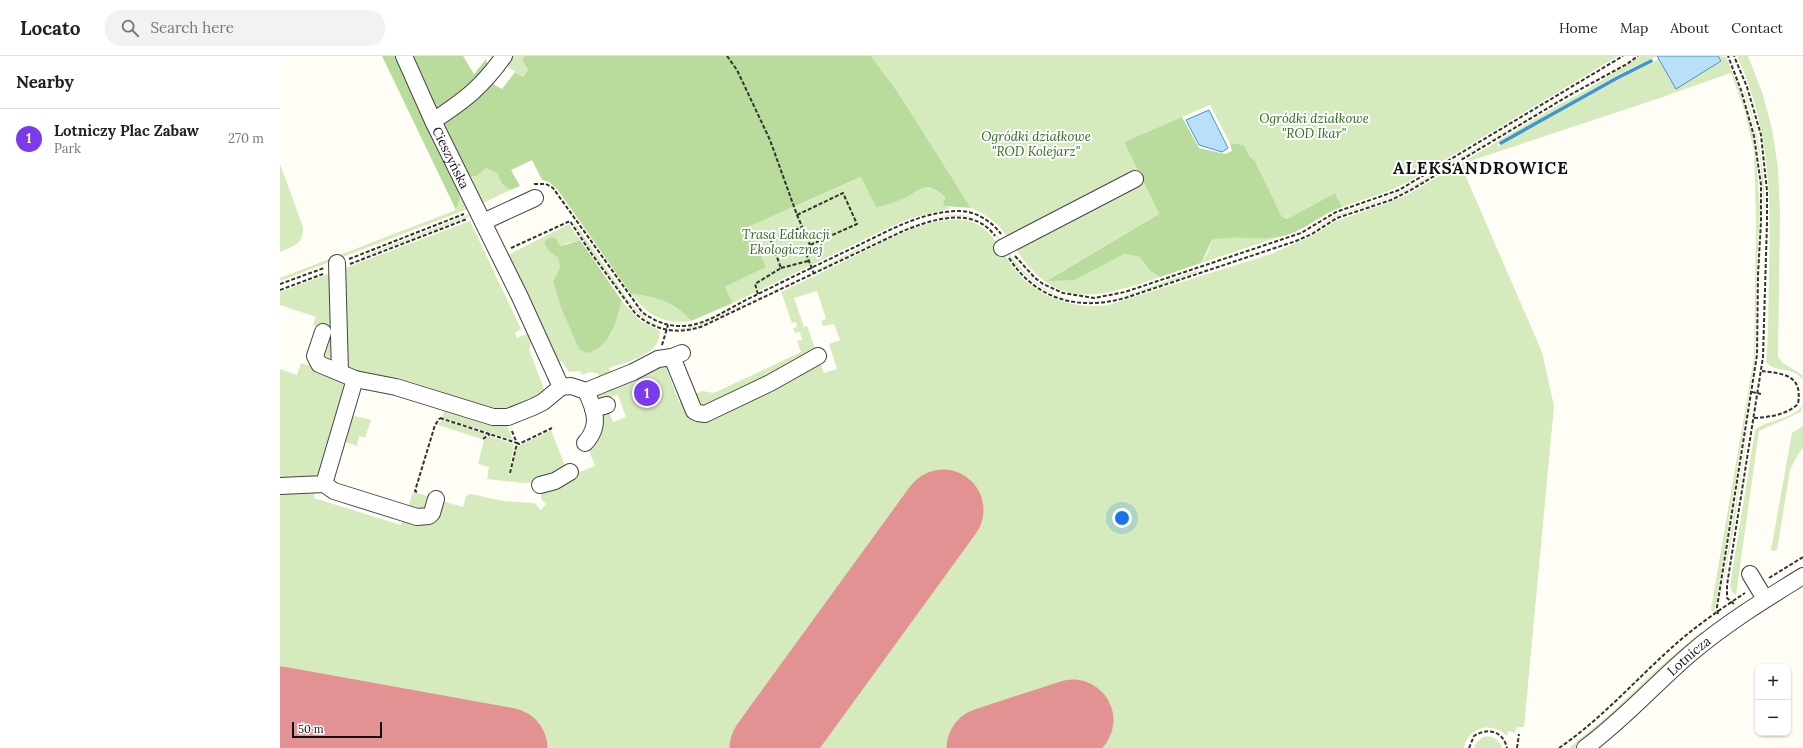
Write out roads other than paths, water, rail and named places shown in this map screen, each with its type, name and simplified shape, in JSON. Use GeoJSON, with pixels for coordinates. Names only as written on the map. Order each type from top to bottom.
{"type":"FeatureCollection","features":[{"type":"Feature","properties":{"kind":"street"},"geometry":{"type":"LineString","coordinates":[[404,56],[433,121]]}},
{"type":"Feature","properties":{"kind":"street","name":"Cieszyńska"},"geometry":{"type":"LineString","coordinates":[[504,56],[479,88],[462,102],[433,121],[502,260],[561,387]]}},
{"type":"Feature","properties":{"kind":"street"},"geometry":{"type":"LineString","coordinates":[[1005,246],[1135,179]]}},
{"type":"Feature","properties":{"kind":"street"},"geometry":{"type":"LineString","coordinates":[[480,215],[532,192]]}},
{"type":"Feature","properties":{"kind":"street"},"geometry":{"type":"LineString","coordinates":[[337,266],[340,372]]}},
{"type":"Feature","properties":{"kind":"street"},"geometry":{"type":"LineString","coordinates":[[323,332],[316,356],[316,361],[319,364],[355,379],[396,387],[492,417],[508,416],[543,402],[561,387],[571,386],[586,391],[600,407],[594,431],[585,443]]}},
{"type":"Feature","properties":{"kind":"street"},"geometry":{"type":"LineString","coordinates":[[586,391],[671,356],[694,411],[705,414],[770,383],[818,356]]}},
{"type":"Feature","properties":{"kind":"street"},"geometry":{"type":"LineString","coordinates":[[324,484],[355,379]]}},
{"type":"Feature","properties":{"kind":"street"},"geometry":{"type":"LineString","coordinates":[[540,485],[555,481],[570,472]]}},
{"type":"Feature","properties":{"kind":"street"},"geometry":{"type":"LineString","coordinates":[[280,486],[324,484],[334,491],[417,517],[429,516],[436,499]]}},
{"type":"Feature","properties":{"kind":"street"},"geometry":{"type":"LineString","coordinates":[[1750,574],[1765,599]]}},
{"type":"Feature","properties":{"kind":"street","name":"Lotnicza"},"geometry":{"type":"LineString","coordinates":[[1585,748],[1628,712],[1690,654],[1724,626],[1803,576]]}},
{"type":"Feature","properties":{"kind":"water"},"geometry":{"type":"Polygon","coordinates":[[[1657,56],[1718,56],[1721,61],[1676,89],[1657,56]]]}},
{"type":"Feature","properties":{"kind":"water"},"geometry":{"type":"Polygon","coordinates":[[[1209,110],[1228,148],[1222,152],[1199,145],[1186,120],[1209,110]]]}},
{"type":"Feature","properties":{"kind":"waterway"},"geometry":{"type":"LineString","coordinates":[[1501,143],[1617,78],[1651,61]]}},
{"type":"Feature","properties":{"kind":"place","name":"Lotniczy Plac Zabaw"},"geometry":{"type":"Point","coordinates":[647,393]}},
{"type":"Feature","properties":{"kind":"district","name":"ALEKSANDROWICE"},"geometry":{"type":"Point","coordinates":[1481,168]}},
{"type":"Feature","properties":{"kind":"park label","name":"Ogródki działkowe \"ROD Ikar\""},"geometry":{"type":"Point","coordinates":[1314,126]}},
{"type":"Feature","properties":{"kind":"park label","name":"Ogródki działkowe \"ROD Kolejarz\""},"geometry":{"type":"Point","coordinates":[1036,144]}},
{"type":"Feature","properties":{"kind":"park label","name":"Trasa Edukacji Ekologicznej"},"geometry":{"type":"Point","coordinates":[786,242]}}]}
